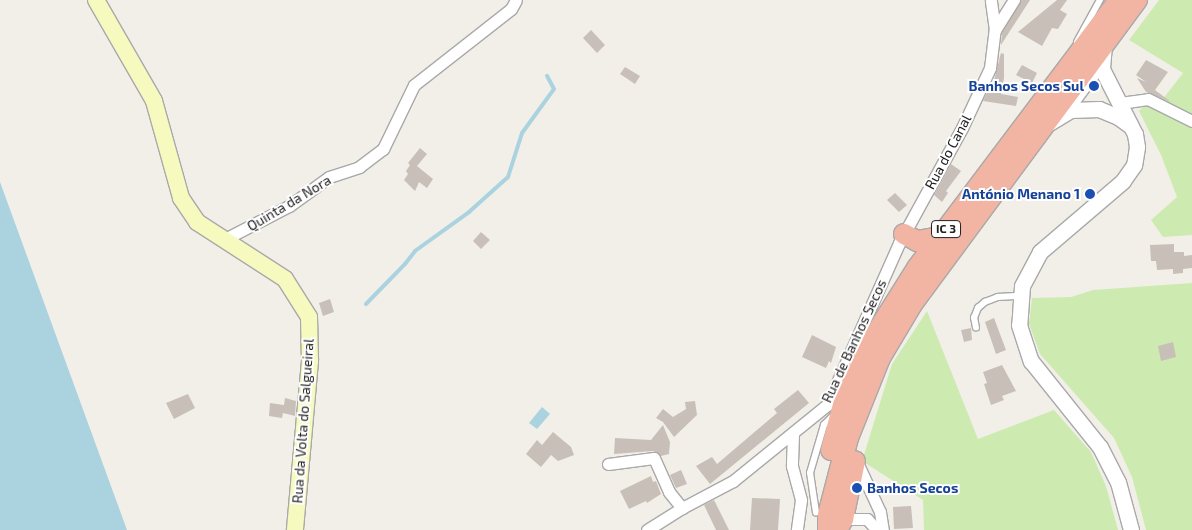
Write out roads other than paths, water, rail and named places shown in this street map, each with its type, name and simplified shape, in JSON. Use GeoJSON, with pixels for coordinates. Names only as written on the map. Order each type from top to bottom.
{"type":"FeatureCollection","features":[{"type":"Feature","properties":{"kind":"highway","name":"IC 3"},"geometry":{"type":"LineString","coordinates":[[815,521],[843,405],[865,351],[917,268],[1068,64],[1119,0]]}},
{"type":"Feature","properties":{"kind":"highway","name":"IC 3"},"geometry":{"type":"LineString","coordinates":[[836,526],[828,515],[848,438],[880,358],[912,304],[1040,128],[1137,0]]}},
{"type":"Feature","properties":{"kind":"highway"},"geometry":{"type":"LineString","coordinates":[[902,239],[917,241],[940,237]]}},
{"type":"Feature","properties":{"kind":"highway"},"geometry":{"type":"LineString","coordinates":[[902,239],[910,249],[917,268]]}},
{"type":"Feature","properties":{"kind":"highway"},"geometry":{"type":"LineString","coordinates":[[836,526],[856,458],[848,438]]}},
{"type":"Feature","properties":{"kind":"main road","name":"Rua da Volta do Salgueiral"},"geometry":{"type":"LineString","coordinates":[[96,0],[154,101],[181,198],[197,222],[285,279],[310,317],[310,361],[295,530]]}},
{"type":"Feature","properties":{"kind":"street","name":"Quinta da Nora"},"geometry":{"type":"LineString","coordinates":[[225,239],[289,206],[328,178],[359,167],[383,149],[414,85],[511,9],[516,0]]}},
{"type":"Feature","properties":{"kind":"street","name":"Rua do Canal"},"geometry":{"type":"LineString","coordinates":[[902,239],[962,128],[990,68],[995,30],[991,0]]}},
{"type":"Feature","properties":{"kind":"street"},"geometry":{"type":"LineString","coordinates":[[995,30],[1014,0]]}},
{"type":"Feature","properties":{"kind":"street"},"geometry":{"type":"LineString","coordinates":[[1104,43],[1102,69],[1135,134],[1137,147],[1134,165],[1123,181],[1040,252],[1022,286],[1019,325],[1023,342],[1032,362],[1100,447],[1118,482],[1132,530]]}},
{"type":"Feature","properties":{"kind":"street"},"geometry":{"type":"LineString","coordinates":[[1120,103],[1148,99],[1192,121]]}},
{"type":"Feature","properties":{"kind":"street"},"geometry":{"type":"LineString","coordinates":[[1040,128],[1070,110],[1099,109],[1118,117],[1129,125]]}},
{"type":"Feature","properties":{"kind":"street","name":"Rua de Banhos Secos"},"geometry":{"type":"LineString","coordinates":[[647,530],[682,508],[734,481],[827,405],[902,239]]}},
{"type":"Feature","properties":{"kind":"street"},"geometry":{"type":"LineString","coordinates":[[793,434],[792,466],[801,500],[797,530]]}},
{"type":"Feature","properties":{"kind":"street"},"geometry":{"type":"LineString","coordinates":[[608,464],[654,458],[669,492],[682,508]]}},
{"type":"Feature","properties":{"kind":"street"},"geometry":{"type":"LineString","coordinates":[[856,458],[880,512],[883,530]]}},
{"type":"Feature","properties":{"kind":"street"},"geometry":{"type":"LineString","coordinates":[[836,526],[866,519],[877,530]]}},
{"type":"Feature","properties":{"kind":"lane"},"geometry":{"type":"LineString","coordinates":[[1068,64],[1081,32],[1100,0]]}},
{"type":"Feature","properties":{"kind":"lane"},"geometry":{"type":"LineString","coordinates":[[1070,110],[1102,69]]}},
{"type":"Feature","properties":{"kind":"lane"},"geometry":{"type":"LineString","coordinates":[[976,328],[974,318],[978,308],[985,302],[998,297],[1020,296]]}},
{"type":"Feature","properties":{"kind":"water"},"geometry":{"type":"Polygon","coordinates":[[[0,182],[127,530],[0,530],[0,182]]]}},
{"type":"Feature","properties":{"kind":"water"},"geometry":{"type":"Polygon","coordinates":[[[542,407],[550,414],[537,429],[529,423],[542,407]]]}},
{"type":"Feature","properties":{"kind":"waterway"},"geometry":{"type":"LineString","coordinates":[[366,304],[415,251],[469,212],[508,177],[522,133],[554,89],[547,76]]}},
{"type":"Feature","properties":{"kind":"place","name":"Banhos Secos Sul"},"geometry":{"type":"Point","coordinates":[1094,86]}},
{"type":"Feature","properties":{"kind":"place","name":"António Menano 1"},"geometry":{"type":"Point","coordinates":[1090,194]}},
{"type":"Feature","properties":{"kind":"place","name":"Banhos Secos"},"geometry":{"type":"Point","coordinates":[857,488]}}]}
